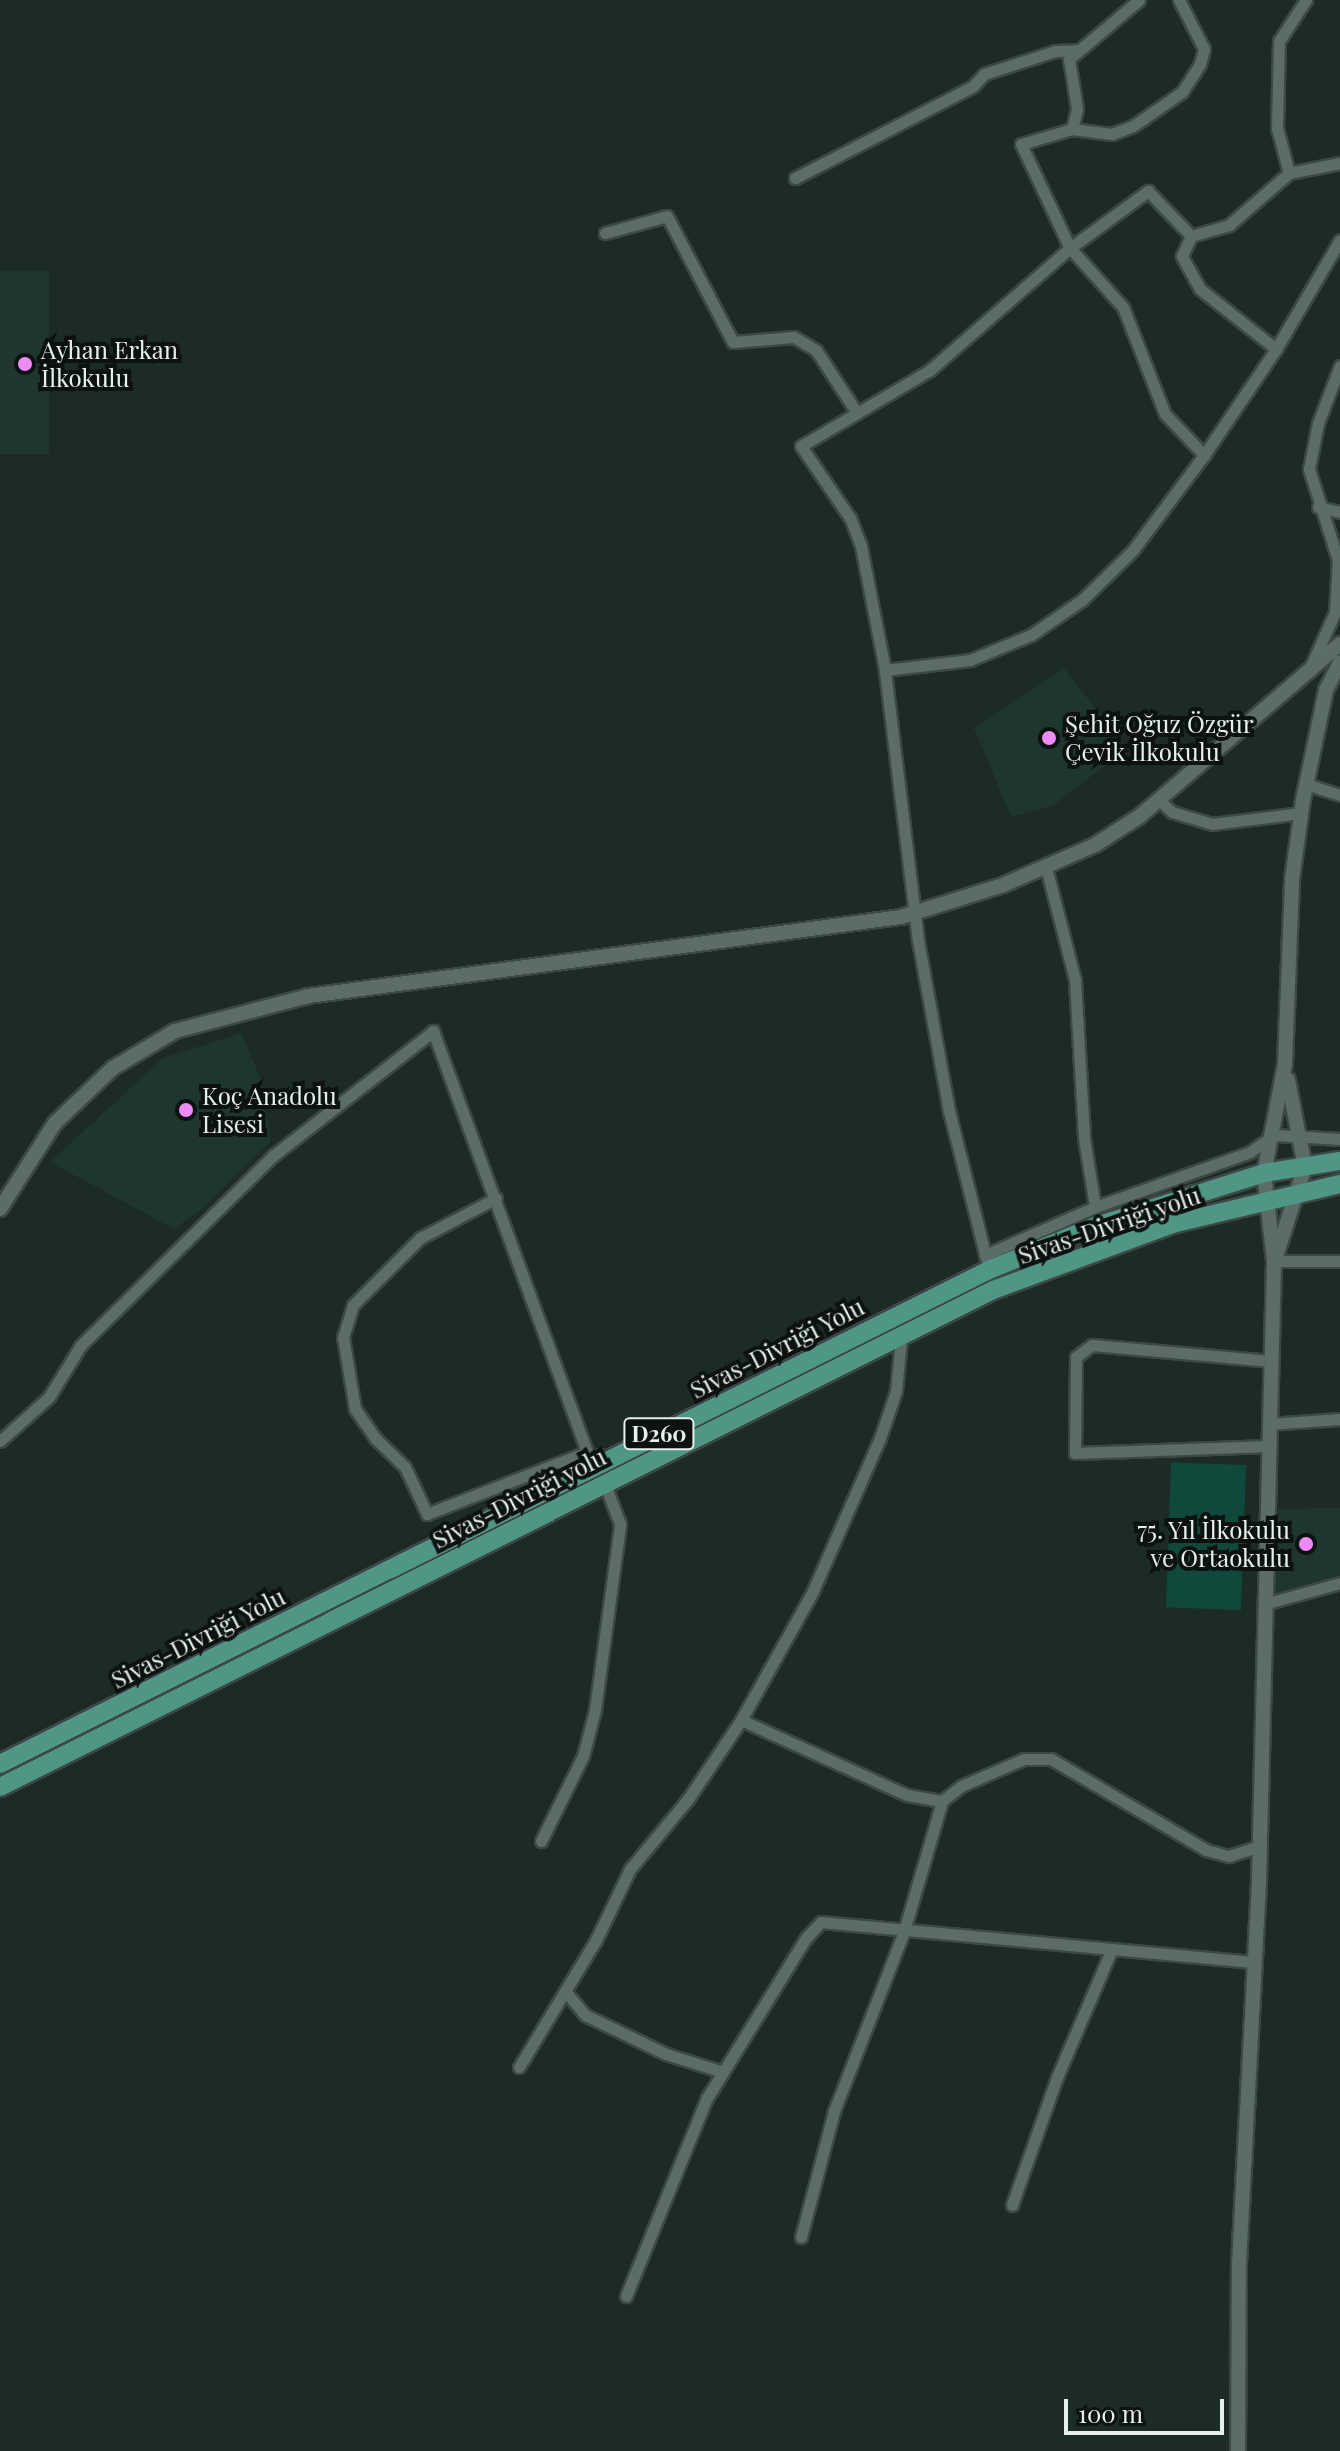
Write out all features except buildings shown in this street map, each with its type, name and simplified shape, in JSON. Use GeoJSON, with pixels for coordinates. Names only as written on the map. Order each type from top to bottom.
{"type":"FeatureCollection","features":[{"type":"Feature","properties":{"kind":"main road","name":"Sivas-Divriği Yolu"},"geometry":{"type":"LineString","coordinates":[[0,1764],[987,1263],[1264,1173],[1340,1161]]}},
{"type":"Feature","properties":{"kind":"main road","name":"Sivas-Divriği yolu"},"geometry":{"type":"LineString","coordinates":[[0,1787],[604,1482],[1023,1279],[1172,1224],[1340,1184]]}},
{"type":"Feature","properties":{"kind":"street"},"geometry":{"type":"LineString","coordinates":[[1072,129],[1077,109],[1069,59],[1139,0]]}},
{"type":"Feature","properties":{"kind":"street"},"geometry":{"type":"LineString","coordinates":[[1179,0],[1204,49],[1200,64],[1182,92],[1133,126],[1112,134],[1072,129],[1021,144],[1070,248],[1123,307],[1165,414],[1204,455]]}},
{"type":"Feature","properties":{"kind":"street"},"geometry":{"type":"LineString","coordinates":[[1289,173],[1277,128],[1279,41],[1306,0]]}},
{"type":"Feature","properties":{"kind":"street"},"geometry":{"type":"LineString","coordinates":[[795,178],[973,86],[984,74],[1055,51],[1079,50]]}},
{"type":"Feature","properties":{"kind":"street"},"geometry":{"type":"LineString","coordinates":[[1276,349],[1200,289],[1182,256],[1191,236],[1229,225],[1289,173],[1340,163]]}},
{"type":"Feature","properties":{"kind":"street"},"geometry":{"type":"LineString","coordinates":[[987,1263],[949,1111],[916,912],[885,670],[861,546],[850,518],[801,446],[930,370],[1070,248],[1148,191],[1191,236]]}},
{"type":"Feature","properties":{"kind":"street"},"geometry":{"type":"LineString","coordinates":[[605,233],[667,216],[733,342],[794,337],[816,350],[857,413]]}},
{"type":"Feature","properties":{"kind":"street"},"geometry":{"type":"LineString","coordinates":[[885,670],[970,660],[1031,635],[1082,600],[1133,550],[1204,455],[1276,349],[1340,240]]}},
{"type":"Feature","properties":{"kind":"street"},"geometry":{"type":"LineString","coordinates":[[1308,672],[1337,614],[1338,560],[1318,507],[1309,469],[1318,423],[1340,366]]}},
{"type":"Feature","properties":{"kind":"street"},"geometry":{"type":"LineString","coordinates":[[1318,507],[1340,512]]}},
{"type":"Feature","properties":{"kind":"street"},"geometry":{"type":"LineString","coordinates":[[0,1209],[55,1123],[113,1068],[175,1031],[210,1019],[308,996],[916,912],[1046,867],[1095,845],[1159,800],[1340,644]]}},
{"type":"Feature","properties":{"kind":"street"},"geometry":{"type":"LineString","coordinates":[[1238,2451],[1239,2264],[1260,1846],[1274,1261],[1264,1173],[1274,1135],[1285,1064],[1292,880],[1301,813],[1326,690],[1340,662]]}},
{"type":"Feature","properties":{"kind":"street"},"geometry":{"type":"LineString","coordinates":[[1306,784],[1340,795]]}},
{"type":"Feature","properties":{"kind":"street"},"geometry":{"type":"LineString","coordinates":[[1159,800],[1172,812],[1212,824],[1301,813]]}},
{"type":"Feature","properties":{"kind":"street"},"geometry":{"type":"LineString","coordinates":[[1046,867],[1075,980],[1084,1138],[1095,1207]]}},
{"type":"Feature","properties":{"kind":"street"},"geometry":{"type":"LineString","coordinates":[[0,1441],[49,1397],[81,1345],[263,1165],[433,1031],[590,1460],[1095,1207],[1229,1160],[1274,1135],[1340,1139]]}},
{"type":"Feature","properties":{"kind":"street"},"geometry":{"type":"LineString","coordinates":[[1274,1261],[1305,1167],[1285,1064]]}},
{"type":"Feature","properties":{"kind":"street"},"geometry":{"type":"LineString","coordinates":[[496,1198],[420,1238],[353,1305],[343,1337],[355,1409],[376,1439],[405,1467],[427,1514],[587,1452]]}},
{"type":"Feature","properties":{"kind":"street"},"geometry":{"type":"LineString","coordinates":[[1274,1261],[1340,1261]]}},
{"type":"Feature","properties":{"kind":"street"},"geometry":{"type":"LineString","coordinates":[[519,2067],[565,1991],[630,1869],[688,1799],[741,1720],[812,1593],[863,1486],[896,1391],[901,1339]]}},
{"type":"Feature","properties":{"kind":"street"},"geometry":{"type":"LineString","coordinates":[[1269,1446],[1075,1453],[1076,1357],[1092,1345],[1271,1361]]}},
{"type":"Feature","properties":{"kind":"street"},"geometry":{"type":"LineString","coordinates":[[1269,1424],[1340,1419]]}},
{"type":"Feature","properties":{"kind":"street"},"geometry":{"type":"LineString","coordinates":[[541,1841],[583,1756],[595,1710],[620,1524],[604,1482]]}},
{"type":"Feature","properties":{"kind":"street"},"geometry":{"type":"LineString","coordinates":[[1264,1604],[1340,1583]]}},
{"type":"Feature","properties":{"kind":"street"},"geometry":{"type":"LineString","coordinates":[[741,1720],[907,1795],[942,1801]]}},
{"type":"Feature","properties":{"kind":"street"},"geometry":{"type":"LineString","coordinates":[[801,2237],[834,2111],[904,1931],[942,1801],[961,1786],[1024,1759],[1051,1759],[1206,1850],[1229,1856],[1260,1846]]}},
{"type":"Feature","properties":{"kind":"street"},"geometry":{"type":"LineString","coordinates":[[626,2296],[707,2098],[806,1938],[821,1922],[1255,1962]]}},
{"type":"Feature","properties":{"kind":"street"},"geometry":{"type":"LineString","coordinates":[[1012,2205],[1057,2077],[1111,1951]]}},
{"type":"Feature","properties":{"kind":"street"},"geometry":{"type":"LineString","coordinates":[[565,1991],[585,2015],[666,2054],[723,2072]]}},
{"type":"Feature","properties":{"kind":"shaded area","name":"Ayhan Erkan İlkokulu"},"geometry":{"type":"Polygon","coordinates":[[[0,271],[49,271],[49,454],[0,454],[0,271]]]}},
{"type":"Feature","properties":{"kind":"shaded area","name":"Şehit Oğuz Özgür Çevik İlkokulu"},"geometry":{"type":"Polygon","coordinates":[[[1064,668],[1127,749],[1052,806],[1011,817],[974,728],[1064,668]]]}},
{"type":"Feature","properties":{"kind":"shaded area","name":"Koç Anadolu Lisesi"},"geometry":{"type":"Polygon","coordinates":[[[241,1033],[261,1079],[271,1141],[202,1209],[174,1229],[50,1162],[163,1058],[241,1033]]]}},
{"type":"Feature","properties":{"kind":"shaded area","name":"75. Yıl İlkokulu ve Ortaokulu"},"geometry":{"type":"Polygon","coordinates":[[[1340,1508],[1340,1579],[1273,1598],[1273,1509],[1340,1508]]]}},
{"type":"Feature","properties":{"kind":"green space"},"geometry":{"type":"Polygon","coordinates":[[[1171,1462],[1246,1465],[1241,1610],[1166,1607],[1171,1462]]]}},
{"type":"Feature","properties":{"kind":"place","name":"Ayhan Erkan İlkokulu"},"geometry":{"type":"Point","coordinates":[25,364]}},
{"type":"Feature","properties":{"kind":"place","name":"Şehit Oğuz Özgür Çevik İlkokulu"},"geometry":{"type":"Point","coordinates":[1049,738]}},
{"type":"Feature","properties":{"kind":"place","name":"Koç Anadolu Lisesi"},"geometry":{"type":"Point","coordinates":[186,1110]}},
{"type":"Feature","properties":{"kind":"place","name":"75. Yıl İlkokulu ve Ortaokulu"},"geometry":{"type":"Point","coordinates":[1306,1544]}}]}
